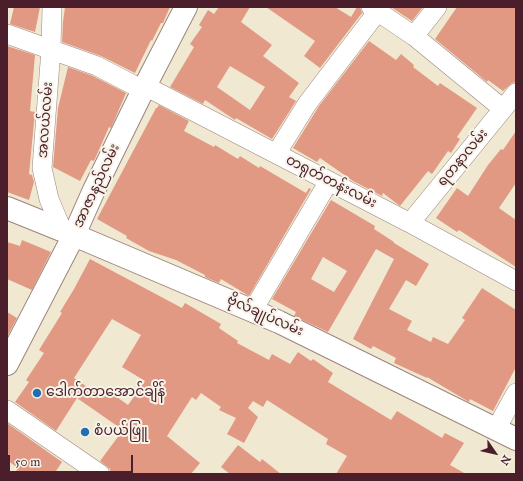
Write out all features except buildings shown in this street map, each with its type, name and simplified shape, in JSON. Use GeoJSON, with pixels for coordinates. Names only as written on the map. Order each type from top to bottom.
{"type":"FeatureCollection","features":[{"type":"Feature","properties":{"kind":"main road","name":"အာဇာနည်လမ်း"},"geometry":{"type":"LineString","coordinates":[[7,364],[68,232],[94,190],[186,7]]}},
{"type":"Feature","properties":{"kind":"main road","name":"ဗိုလ်ချုပ်လမ်း"},"geometry":{"type":"LineString","coordinates":[[7,208],[253,310],[516,439]]}},
{"type":"Feature","properties":{"kind":"street","name":"အလယ်လမ်း"},"geometry":{"type":"LineString","coordinates":[[52,7],[51,49],[42,168],[49,199],[68,232]]}},
{"type":"Feature","properties":{"kind":"street"},"geometry":{"type":"LineString","coordinates":[[414,36],[437,7]]}},
{"type":"Feature","properties":{"kind":"street"},"geometry":{"type":"LineString","coordinates":[[276,154],[306,104],[375,9],[414,36],[503,110]]}},
{"type":"Feature","properties":{"kind":"street","name":"တရုတ်တန်းလမ်း"},"geometry":{"type":"LineString","coordinates":[[7,34],[97,66],[144,88],[410,223],[516,281]]}},
{"type":"Feature","properties":{"kind":"street","name":"ရတနာလမ်း"},"geometry":{"type":"LineString","coordinates":[[410,223],[516,93]]}},
{"type":"Feature","properties":{"kind":"street"},"geometry":{"type":"LineString","coordinates":[[253,310],[329,181]]}},
{"type":"Feature","properties":{"kind":"street"},"geometry":{"type":"LineString","coordinates":[[496,429],[516,393]]}},
{"type":"Feature","properties":{"kind":"street"},"geometry":{"type":"LineString","coordinates":[[7,410],[100,474]]}},
{"type":"Feature","properties":{"kind":"place","name":"ဒေါက်တာအောင်ချိန်"},"geometry":{"type":"Point","coordinates":[37,393]}},
{"type":"Feature","properties":{"kind":"place","name":"စံပယ်ဖြူ"},"geometry":{"type":"Point","coordinates":[85,432]}}]}
